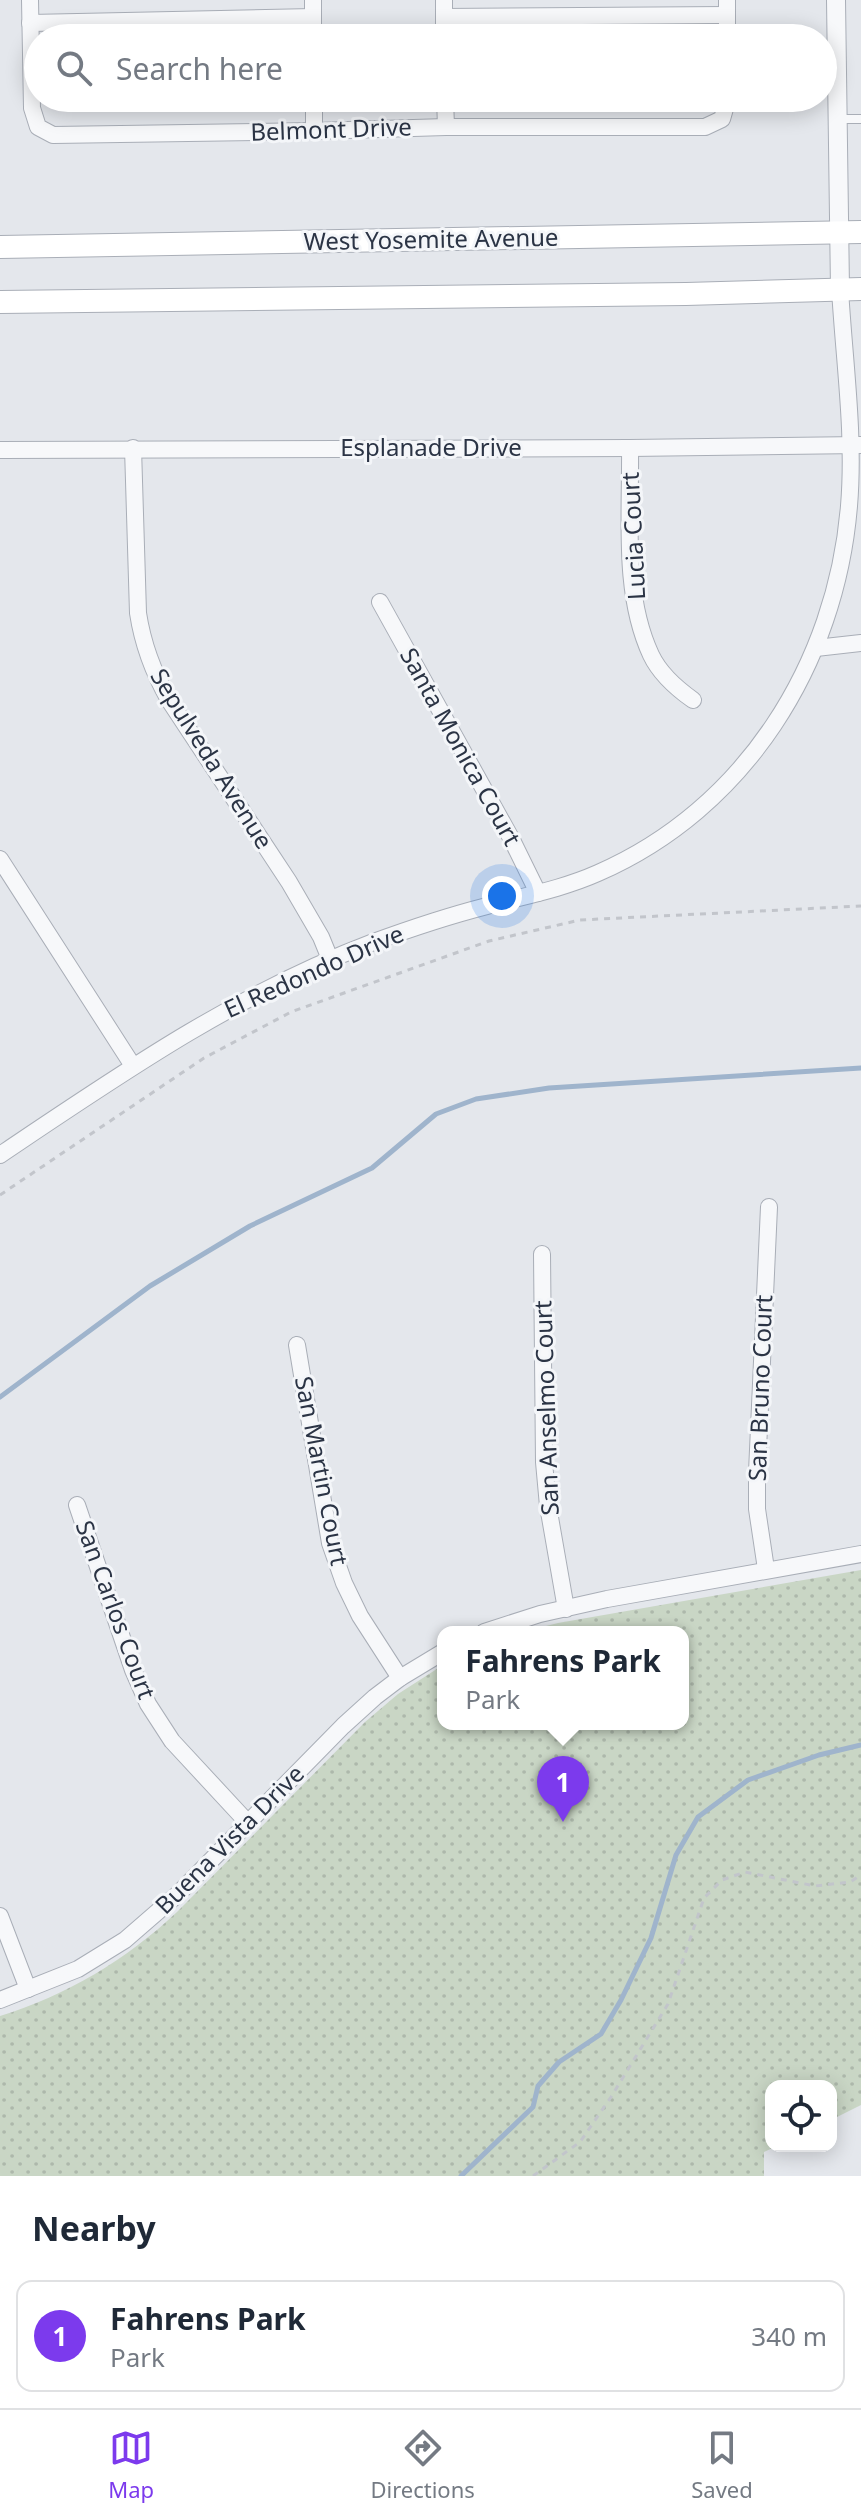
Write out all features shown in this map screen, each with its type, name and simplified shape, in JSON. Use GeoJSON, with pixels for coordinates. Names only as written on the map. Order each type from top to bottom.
{"type":"FeatureCollection","features":[{"type":"Feature","properties":{"kind":"main road","name":"West Yosemite Avenue"},"geometry":{"type":"LineString","coordinates":[[0,247],[850,232]]}},
{"type":"Feature","properties":{"kind":"main road"},"geometry":{"type":"LineString","coordinates":[[0,302],[686,294],[850,289]]}},
{"type":"Feature","properties":{"kind":"street"},"geometry":{"type":"LineString","coordinates":[[30,0],[30,23],[313,17]]}},
{"type":"Feature","properties":{"kind":"street"},"geometry":{"type":"LineString","coordinates":[[313,0],[313,24]]}},
{"type":"Feature","properties":{"kind":"street"},"geometry":{"type":"LineString","coordinates":[[444,0],[444,24]]}},
{"type":"Feature","properties":{"kind":"street","name":"El Redondo Drive"},"geometry":{"type":"LineString","coordinates":[[836,0],[836,24]]}},
{"type":"Feature","properties":{"kind":"street"},"geometry":{"type":"LineString","coordinates":[[444,17],[727,8]]}},
{"type":"Feature","properties":{"kind":"street","name":"El Redondo Drive"},"geometry":{"type":"LineString","coordinates":[[0,1155],[205,1021],[277,983],[330,959],[448,917],[575,882],[622,862],[668,835],[701,810],[750,759],[797,688],[816,648],[834,595],[844,549],[855,445],[850,232],[838,119],[837,60]]}},
{"type":"Feature","properties":{"kind":"street","name":"Belmont Drive"},"geometry":{"type":"LineString","coordinates":[[33,112],[38,127],[53,135],[446,127],[705,127],[722,119],[724,112]]}},
{"type":"Feature","properties":{"kind":"street"},"geometry":{"type":"LineString","coordinates":[[314,112],[314,131]]}},
{"type":"Feature","properties":{"kind":"street"},"geometry":{"type":"LineString","coordinates":[[445,112],[446,127]]}},
{"type":"Feature","properties":{"kind":"street","name":"Esplanade Drive"},"geometry":{"type":"LineString","coordinates":[[0,450],[855,445]]}},
{"type":"Feature","properties":{"kind":"street","name":"Sepulveda Avenue"},"geometry":{"type":"LineString","coordinates":[[133,448],[137,605],[146,653],[169,700],[289,882],[330,959]]}},
{"type":"Feature","properties":{"kind":"street","name":"Lucia Court"},"geometry":{"type":"LineString","coordinates":[[630,448],[632,562],[640,624],[651,656],[660,669],[693,700]]}},
{"type":"Feature","properties":{"kind":"street","name":"Santa Monica Court"},"geometry":{"type":"LineString","coordinates":[[380,602],[511,838],[538,893]]}},
{"type":"Feature","properties":{"kind":"street"},"geometry":{"type":"LineString","coordinates":[[816,648],[861,643]]}},
{"type":"Feature","properties":{"kind":"street"},"geometry":{"type":"LineString","coordinates":[[0,859],[133,1066]]}},
{"type":"Feature","properties":{"kind":"street","name":"San Bruno Court"},"geometry":{"type":"LineString","coordinates":[[766,1569],[757,1509],[757,1472],[769,1207]]}},
{"type":"Feature","properties":{"kind":"street","name":"San Anselmo Court"},"geometry":{"type":"LineString","coordinates":[[542,1254],[544,1462],[548,1506],[566,1609]]}},
{"type":"Feature","properties":{"kind":"street","name":"San Martin Court"},"geometry":{"type":"LineString","coordinates":[[297,1345],[330,1543],[360,1616],[400,1678]]}},
{"type":"Feature","properties":{"kind":"street","name":"San Carlos Court"},"geometry":{"type":"LineString","coordinates":[[77,1505],[133,1670],[148,1704],[172,1741],[248,1823]]}},
{"type":"Feature","properties":{"kind":"street"},"geometry":{"type":"LineString","coordinates":[[503,1626],[607,1599],[861,1554]]}},
{"type":"Feature","properties":{"kind":"street","name":"Buena Vista Drive"},"geometry":{"type":"LineString","coordinates":[[0,2000],[78,1969],[125,1940],[178,1894],[343,1726],[400,1678],[437,1656]]}},
{"type":"Feature","properties":{"kind":"street"},"geometry":{"type":"LineString","coordinates":[[0,1916],[28,1989]]}},
{"type":"Feature","properties":{"kind":"lane"},"geometry":{"type":"LineString","coordinates":[[838,119],[861,119]]}},
{"type":"Feature","properties":{"kind":"path"},"geometry":{"type":"LineString","coordinates":[[0,1195],[204,1058],[291,1012],[489,941],[580,920],[861,906]]}},
{"type":"Feature","properties":{"kind":"path"},"geometry":{"type":"LineString","coordinates":[[533,2176],[580,2142],[611,2097],[668,2004],[704,1898],[722,1880],[745,1872],[815,1886],[850,1882],[861,1875]]}},
{"type":"Feature","properties":{"kind":"green space"},"geometry":{"type":"Polygon","coordinates":[[[861,1570],[861,2105],[837,2117],[837,2080],[765,2080],[764,2176],[0,2176],[0,2016],[72,1987],[137,1946],[177,1912],[365,1722],[398,1694],[437,1669],[437,1730],[689,1730],[689,1626],[546,1626],[861,1570]]]}},
{"type":"Feature","properties":{"kind":"waterway"},"geometry":{"type":"LineString","coordinates":[[0,1397],[150,1286],[250,1226],[372,1168],[436,1114],[476,1099],[549,1088],[861,1068]]}},
{"type":"Feature","properties":{"kind":"waterway"},"geometry":{"type":"LineString","coordinates":[[461,2176],[533,2107],[538,2086],[559,2062],[601,2034],[651,1938],[676,1855],[698,1817],[748,1780],[819,1755],[861,1745]]}},
{"type":"Feature","properties":{"kind":"place","name":"Fahrens Park"},"geometry":{"type":"Point","coordinates":[563,1822]}}]}
